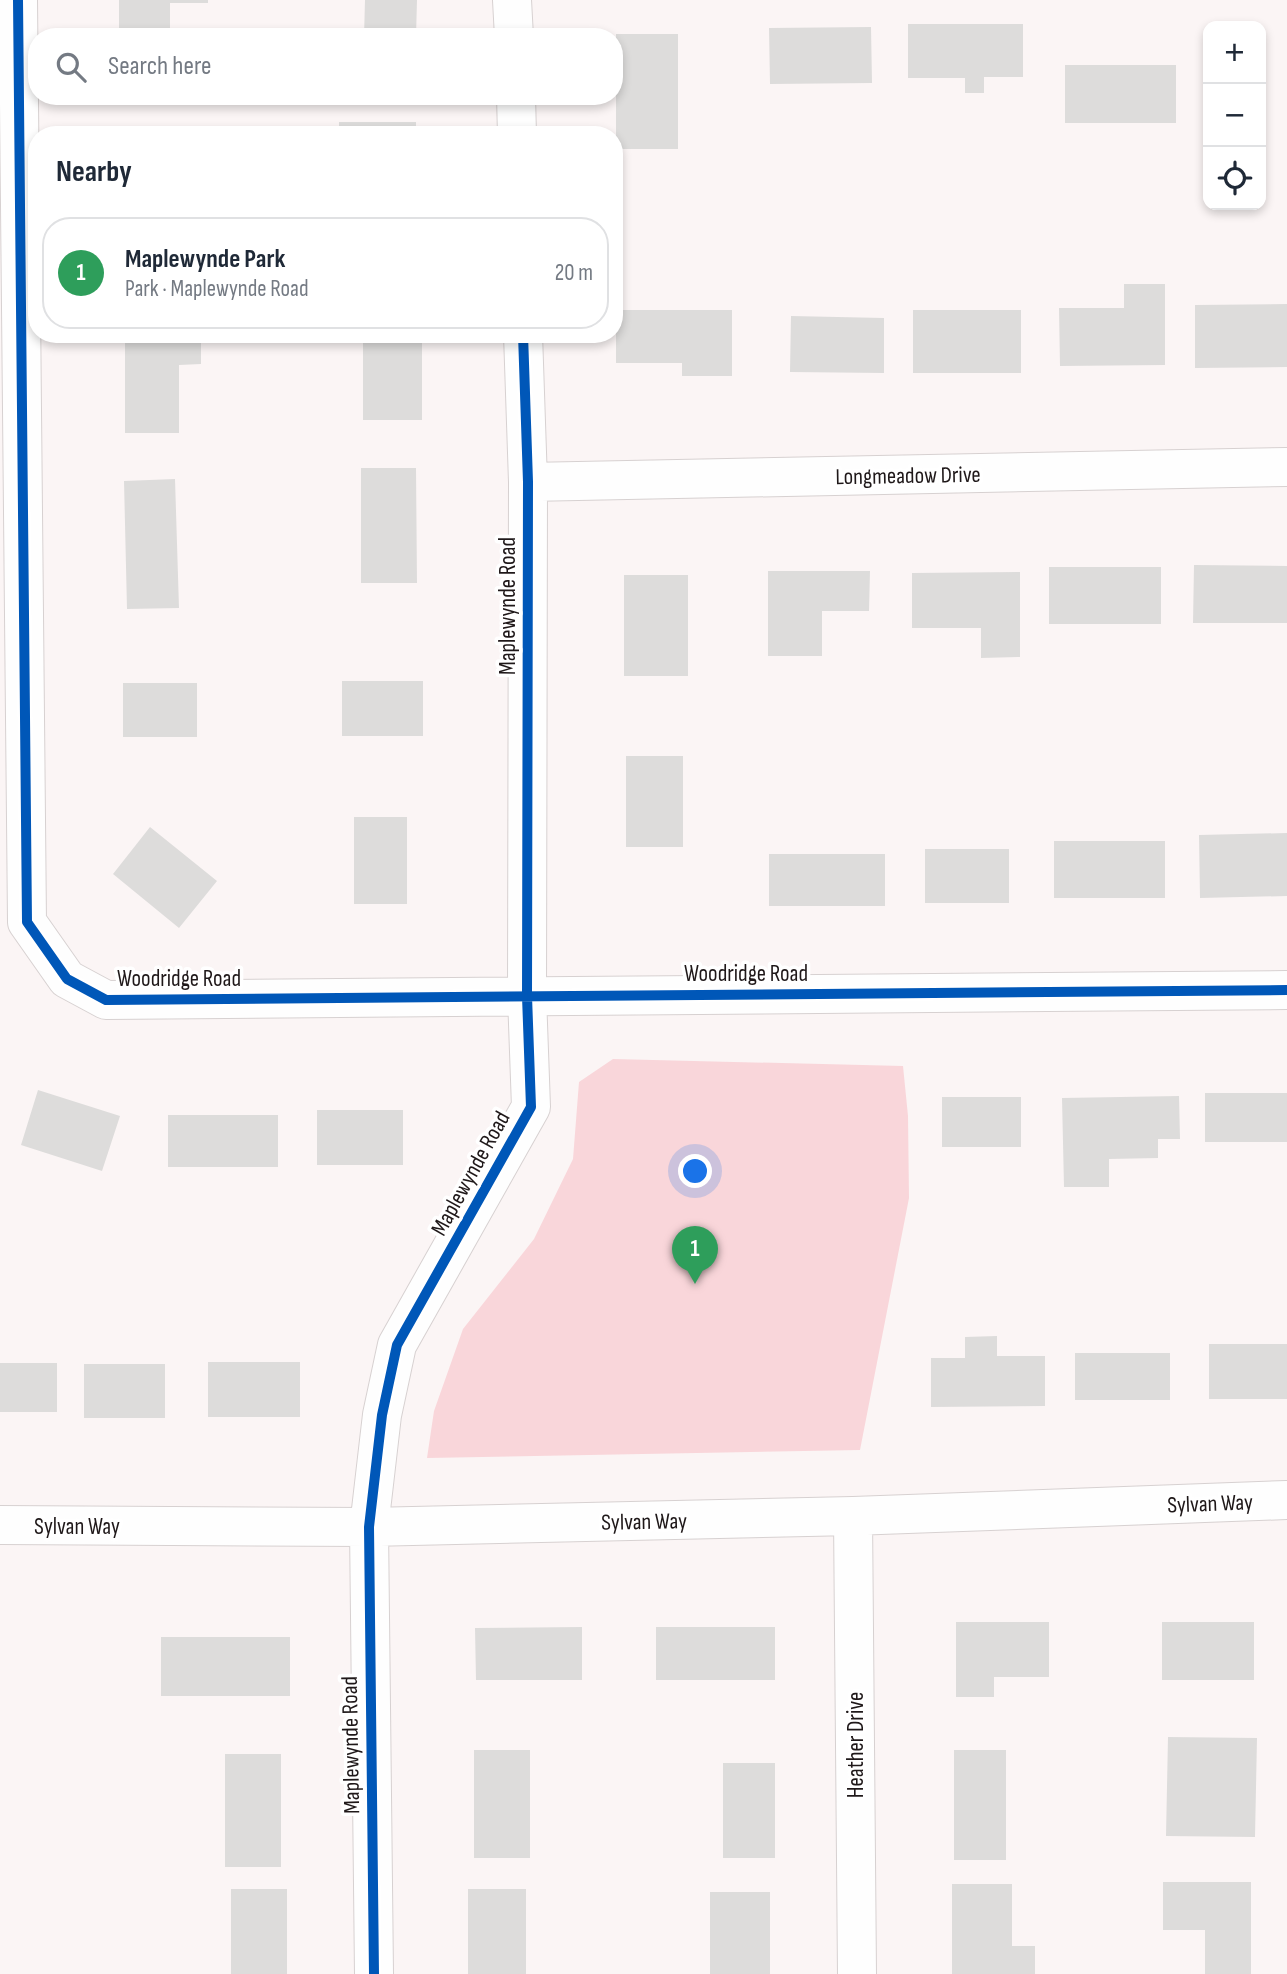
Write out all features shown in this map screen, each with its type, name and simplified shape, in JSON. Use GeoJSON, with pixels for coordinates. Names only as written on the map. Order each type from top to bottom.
{"type":"FeatureCollection","features":[{"type":"Feature","properties":{"kind":"street","name":"Woodridge Road"},"geometry":{"type":"LineString","coordinates":[[18,0],[27,922],[67,979],[106,1000],[1287,990]]}},
{"type":"Feature","properties":{"kind":"street"},"geometry":{"type":"LineString","coordinates":[[512,0],[514,28]]}},
{"type":"Feature","properties":{"kind":"street"},"geometry":{"type":"LineString","coordinates":[[516,105],[517,126]]}},
{"type":"Feature","properties":{"kind":"street","name":"Maplewynde Road"},"geometry":{"type":"LineString","coordinates":[[374,1974],[369,1527],[382,1415],[397,1345],[531,1107],[527,996],[528,482],[523,343]]}},
{"type":"Feature","properties":{"kind":"street","name":"Longmeadow Drive"},"geometry":{"type":"LineString","coordinates":[[528,482],[1287,467]]}},
{"type":"Feature","properties":{"kind":"street","name":"Sylvan Way"},"geometry":{"type":"LineString","coordinates":[[0,1525],[369,1527],[853,1516],[1287,1500]]}},
{"type":"Feature","properties":{"kind":"street","name":"Heather Drive"},"geometry":{"type":"LineString","coordinates":[[853,1516],[857,1974]]}},
{"type":"Feature","properties":{"kind":"shaded area"},"geometry":{"type":"Polygon","coordinates":[[[613,1059],[903,1066],[908,1116],[909,1198],[860,1450],[427,1458],[434,1411],[463,1329],[534,1239],[573,1159],[579,1082],[613,1059]]]}},
{"type":"Feature","properties":{"kind":"building"},"geometry":{"type":"Polygon","coordinates":[[[119,0],[208,0],[208,3],[170,3],[170,28],[119,28],[119,0]]]}},
{"type":"Feature","properties":{"kind":"building"},"geometry":{"type":"Polygon","coordinates":[[[365,0],[417,0],[416,28],[364,28],[365,0]]]}},
{"type":"Feature","properties":{"kind":"building"},"geometry":{"type":"Polygon","coordinates":[[[908,24],[1023,24],[1023,77],[984,77],[984,93],[965,93],[965,78],[908,78],[908,24]]]}},
{"type":"Feature","properties":{"kind":"building"},"geometry":{"type":"Polygon","coordinates":[[[871,27],[872,83],[770,84],[769,28],[871,27]]]}},
{"type":"Feature","properties":{"kind":"building"},"geometry":{"type":"Polygon","coordinates":[[[623,34],[678,34],[678,149],[623,149],[623,126],[616,126],[616,105],[623,105],[623,34]]]}},
{"type":"Feature","properties":{"kind":"building"},"geometry":{"type":"Polygon","coordinates":[[[1065,65],[1176,65],[1176,123],[1065,123],[1065,65]]]}},
{"type":"Feature","properties":{"kind":"building"},"geometry":{"type":"Polygon","coordinates":[[[339,122],[416,122],[416,126],[339,126],[339,122]]]}},
{"type":"Feature","properties":{"kind":"building"},"geometry":{"type":"Polygon","coordinates":[[[1124,284],[1165,284],[1165,365],[1060,366],[1059,308],[1124,308],[1124,284]]]}},
{"type":"Feature","properties":{"kind":"building"},"geometry":{"type":"Polygon","coordinates":[[[1287,304],[1287,367],[1195,368],[1195,305],[1287,304]]]}},
{"type":"Feature","properties":{"kind":"building"},"geometry":{"type":"Polygon","coordinates":[[[623,310],[732,310],[732,376],[682,376],[682,363],[616,363],[616,343],[623,343],[623,310]]]}},
{"type":"Feature","properties":{"kind":"building"},"geometry":{"type":"Polygon","coordinates":[[[913,310],[1021,310],[1021,373],[913,373],[913,310]]]}},
{"type":"Feature","properties":{"kind":"building"},"geometry":{"type":"Polygon","coordinates":[[[791,316],[884,318],[884,373],[790,372],[791,316]]]}},
{"type":"Feature","properties":{"kind":"building"},"geometry":{"type":"Polygon","coordinates":[[[125,343],[201,343],[201,364],[179,365],[179,433],[125,433],[125,343]]]}},
{"type":"Feature","properties":{"kind":"building"},"geometry":{"type":"Polygon","coordinates":[[[363,343],[422,343],[422,420],[363,420],[363,343]]]}},
{"type":"Feature","properties":{"kind":"building"},"geometry":{"type":"Polygon","coordinates":[[[361,468],[416,468],[417,583],[361,583],[361,468]]]}},
{"type":"Feature","properties":{"kind":"building"},"geometry":{"type":"Polygon","coordinates":[[[175,479],[179,608],[127,609],[124,481],[175,479]]]}},
{"type":"Feature","properties":{"kind":"building"},"geometry":{"type":"Polygon","coordinates":[[[1194,565],[1287,566],[1287,623],[1193,623],[1194,565]]]}},
{"type":"Feature","properties":{"kind":"building"},"geometry":{"type":"Polygon","coordinates":[[[1049,567],[1161,567],[1161,624],[1049,624],[1049,567]]]}},
{"type":"Feature","properties":{"kind":"building"},"geometry":{"type":"Polygon","coordinates":[[[768,571],[870,571],[869,611],[822,611],[822,656],[768,656],[768,571]]]}},
{"type":"Feature","properties":{"kind":"building"},"geometry":{"type":"Polygon","coordinates":[[[1020,572],[1020,657],[981,658],[981,628],[912,628],[912,573],[1020,572]]]}},
{"type":"Feature","properties":{"kind":"building"},"geometry":{"type":"Polygon","coordinates":[[[624,575],[688,575],[688,676],[624,676],[624,575]]]}},
{"type":"Feature","properties":{"kind":"building"},"geometry":{"type":"Polygon","coordinates":[[[342,681],[423,681],[423,736],[342,736],[342,681]]]}},
{"type":"Feature","properties":{"kind":"building"},"geometry":{"type":"Polygon","coordinates":[[[123,683],[197,683],[197,737],[123,737],[123,683]]]}},
{"type":"Feature","properties":{"kind":"building"},"geometry":{"type":"Polygon","coordinates":[[[626,756],[683,756],[683,847],[626,847],[626,756]]]}},
{"type":"Feature","properties":{"kind":"building"},"geometry":{"type":"Polygon","coordinates":[[[354,817],[407,817],[407,904],[354,904],[354,817]]]}},
{"type":"Feature","properties":{"kind":"building"},"geometry":{"type":"Polygon","coordinates":[[[150,827],[217,881],[179,928],[113,874],[150,827]]]}},
{"type":"Feature","properties":{"kind":"building"},"geometry":{"type":"Polygon","coordinates":[[[1287,833],[1287,896],[1200,898],[1199,835],[1287,833]]]}},
{"type":"Feature","properties":{"kind":"building"},"geometry":{"type":"Polygon","coordinates":[[[1054,841],[1165,841],[1165,898],[1054,898],[1054,841]]]}},
{"type":"Feature","properties":{"kind":"building"},"geometry":{"type":"Polygon","coordinates":[[[925,849],[1009,849],[1009,903],[925,903],[925,849]]]}},
{"type":"Feature","properties":{"kind":"building"},"geometry":{"type":"Polygon","coordinates":[[[769,854],[885,854],[885,906],[769,906],[769,854]]]}},
{"type":"Feature","properties":{"kind":"building"},"geometry":{"type":"Polygon","coordinates":[[[38,1090],[120,1116],[102,1171],[21,1145],[38,1090]]]}},
{"type":"Feature","properties":{"kind":"building"},"geometry":{"type":"Polygon","coordinates":[[[1205,1093],[1287,1093],[1287,1142],[1205,1142],[1205,1093]]]}},
{"type":"Feature","properties":{"kind":"building"},"geometry":{"type":"Polygon","coordinates":[[[1179,1096],[1180,1139],[1158,1139],[1158,1158],[1109,1159],[1109,1187],[1064,1187],[1062,1098],[1179,1096]]]}},
{"type":"Feature","properties":{"kind":"building"},"geometry":{"type":"Polygon","coordinates":[[[942,1097],[1021,1097],[1021,1147],[942,1147],[942,1097]]]}},
{"type":"Feature","properties":{"kind":"building"},"geometry":{"type":"Polygon","coordinates":[[[317,1110],[403,1110],[403,1165],[317,1165],[317,1110]]]}},
{"type":"Feature","properties":{"kind":"building"},"geometry":{"type":"Polygon","coordinates":[[[168,1115],[278,1115],[278,1167],[168,1167],[168,1115]]]}},
{"type":"Feature","properties":{"kind":"building"},"geometry":{"type":"Polygon","coordinates":[[[997,1336],[997,1356],[1045,1356],[1045,1406],[931,1407],[931,1358],[965,1358],[965,1337],[997,1336]]]}},
{"type":"Feature","properties":{"kind":"building"},"geometry":{"type":"Polygon","coordinates":[[[1209,1344],[1287,1344],[1287,1399],[1209,1399],[1209,1344]]]}},
{"type":"Feature","properties":{"kind":"building"},"geometry":{"type":"Polygon","coordinates":[[[1075,1353],[1170,1353],[1170,1400],[1075,1400],[1075,1353]]]}},
{"type":"Feature","properties":{"kind":"building"},"geometry":{"type":"Polygon","coordinates":[[[208,1362],[300,1362],[300,1417],[208,1417],[208,1362]]]}},
{"type":"Feature","properties":{"kind":"building"},"geometry":{"type":"Polygon","coordinates":[[[0,1363],[57,1363],[57,1412],[0,1412],[0,1363]]]}},
{"type":"Feature","properties":{"kind":"building"},"geometry":{"type":"Polygon","coordinates":[[[84,1364],[165,1364],[165,1418],[84,1418],[84,1364]]]}},
{"type":"Feature","properties":{"kind":"building"},"geometry":{"type":"Polygon","coordinates":[[[956,1622],[1049,1622],[1049,1677],[994,1677],[994,1697],[956,1697],[956,1622]]]}},
{"type":"Feature","properties":{"kind":"building"},"geometry":{"type":"Polygon","coordinates":[[[1162,1622],[1254,1622],[1254,1680],[1162,1680],[1162,1622]]]}},
{"type":"Feature","properties":{"kind":"building"},"geometry":{"type":"Polygon","coordinates":[[[582,1627],[582,1680],[476,1680],[475,1628],[582,1627]]]}},
{"type":"Feature","properties":{"kind":"building"},"geometry":{"type":"Polygon","coordinates":[[[656,1627],[775,1627],[775,1680],[656,1680],[656,1627]]]}},
{"type":"Feature","properties":{"kind":"building"},"geometry":{"type":"Polygon","coordinates":[[[161,1637],[290,1637],[290,1696],[161,1696],[161,1637]]]}},
{"type":"Feature","properties":{"kind":"building"},"geometry":{"type":"Polygon","coordinates":[[[1168,1737],[1257,1738],[1255,1837],[1166,1836],[1168,1737]]]}},
{"type":"Feature","properties":{"kind":"building"},"geometry":{"type":"Polygon","coordinates":[[[474,1750],[530,1750],[530,1858],[474,1858],[474,1750]]]}},
{"type":"Feature","properties":{"kind":"building"},"geometry":{"type":"Polygon","coordinates":[[[954,1750],[1006,1750],[1006,1860],[954,1860],[954,1750]]]}},
{"type":"Feature","properties":{"kind":"building"},"geometry":{"type":"Polygon","coordinates":[[[225,1754],[281,1754],[281,1867],[225,1867],[225,1754]]]}},
{"type":"Feature","properties":{"kind":"building"},"geometry":{"type":"Polygon","coordinates":[[[723,1763],[775,1763],[775,1858],[723,1858],[723,1763]]]}},
{"type":"Feature","properties":{"kind":"building"},"geometry":{"type":"Polygon","coordinates":[[[1163,1882],[1251,1882],[1251,1974],[1205,1974],[1205,1930],[1163,1930],[1163,1882]]]}},
{"type":"Feature","properties":{"kind":"building"},"geometry":{"type":"Polygon","coordinates":[[[952,1884],[1012,1884],[1012,1946],[1035,1946],[1035,1974],[952,1974],[952,1884]]]}},
{"type":"Feature","properties":{"kind":"building"},"geometry":{"type":"Polygon","coordinates":[[[231,1889],[287,1889],[287,1974],[231,1974],[231,1889]]]}},
{"type":"Feature","properties":{"kind":"building"},"geometry":{"type":"Polygon","coordinates":[[[468,1889],[526,1889],[526,1974],[468,1974],[468,1889]]]}},
{"type":"Feature","properties":{"kind":"building"},"geometry":{"type":"Polygon","coordinates":[[[710,1892],[770,1892],[770,1974],[710,1974],[710,1892]]]}},
{"type":"Feature","properties":{"kind":"cycle path"},"geometry":{"type":"LineString","coordinates":[[18,0],[27,922],[67,979],[106,1000],[1287,990]]}},
{"type":"Feature","properties":{"kind":"cycle path"},"geometry":{"type":"LineString","coordinates":[[374,1974],[369,1527],[382,1415],[397,1345],[531,1107],[527,996],[528,482],[523,343]]}},
{"type":"Feature","properties":{"kind":"place","name":"Maplewynde Park"},"geometry":{"type":"Point","coordinates":[695,1284]}}]}
